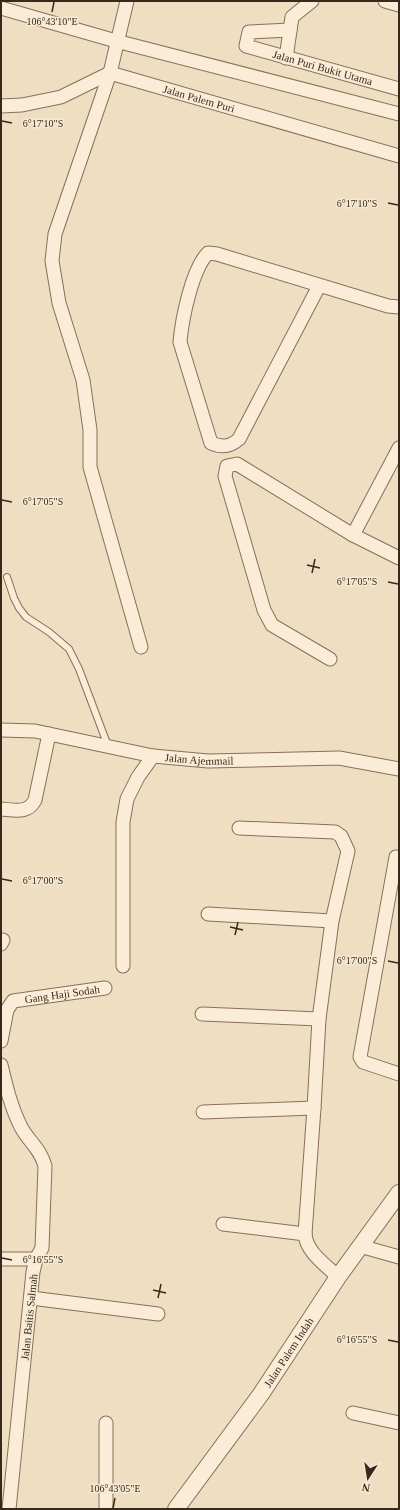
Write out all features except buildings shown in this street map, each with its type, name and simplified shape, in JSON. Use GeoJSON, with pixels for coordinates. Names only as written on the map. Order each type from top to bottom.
{"type":"FeatureCollection","features":[{"type":"Feature","properties":{"kind":"street"},"geometry":{"type":"LineString","coordinates":[[126,1],[110,73],[60,216],[55,234],[52,262],[59,303],[84,380],[90,430],[90,467],[141,647]]}},
{"type":"Feature","properties":{"kind":"street"},"geometry":{"type":"LineString","coordinates":[[286,58],[292,17],[312,1]]}},
{"type":"Feature","properties":{"kind":"street"},"geometry":{"type":"LineString","coordinates":[[385,1],[399,5]]}},
{"type":"Feature","properties":{"kind":"street"},"geometry":{"type":"LineString","coordinates":[[1,8],[116,41],[399,114]]}},
{"type":"Feature","properties":{"kind":"street","name":"Jalan Puri Bukit Utama"},"geometry":{"type":"LineString","coordinates":[[290,30],[249,32],[246,47],[399,89]]}},
{"type":"Feature","properties":{"kind":"street"},"geometry":{"type":"LineString","coordinates":[[1,106],[22,105],[60,97],[110,73]]}},
{"type":"Feature","properties":{"kind":"street","name":"Jalan Palem Puri"},"geometry":{"type":"LineString","coordinates":[[110,73],[399,156]]}},
{"type":"Feature","properties":{"kind":"street"},"geometry":{"type":"LineString","coordinates":[[319,286],[239,440],[232,445],[218,447],[211,443],[180,342],[181,329],[196,271],[200,260],[208,253],[217,254],[388,306],[399,307]]}},
{"type":"Feature","properties":{"kind":"street"},"geometry":{"type":"LineString","coordinates":[[353,535],[399,448]]}},
{"type":"Feature","properties":{"kind":"street"},"geometry":{"type":"LineString","coordinates":[[330,659],[272,625],[264,610],[226,476],[227,466],[237,464],[353,535],[399,558]]}},
{"type":"Feature","properties":{"kind":"street","name":"Jalan Ajemmail"},"geometry":{"type":"LineString","coordinates":[[1,730],[34,731],[108,748],[153,756],[208,761],[339,758],[398,768]]}},
{"type":"Feature","properties":{"kind":"street"},"geometry":{"type":"LineString","coordinates":[[1,809],[26,810],[31,807],[35,800],[49,734]]}},
{"type":"Feature","properties":{"kind":"street"},"geometry":{"type":"LineString","coordinates":[[124,966],[123,822],[127,799],[138,777],[153,756]]}},
{"type":"Feature","properties":{"kind":"street"},"geometry":{"type":"LineString","coordinates":[[239,828],[335,832],[341,836],[348,851],[332,921],[319,1019],[305,1234],[305,1242],[309,1249],[338,1277]]}},
{"type":"Feature","properties":{"kind":"street"},"geometry":{"type":"LineString","coordinates":[[396,857],[360,1057],[363,1062],[399,1074]]}},
{"type":"Feature","properties":{"kind":"street"},"geometry":{"type":"LineString","coordinates":[[208,914],[332,921]]}},
{"type":"Feature","properties":{"kind":"street","name":"Gang Haji Sodah"},"geometry":{"type":"LineString","coordinates":[[1,1041],[7,1010],[13,1001],[105,988]]}},
{"type":"Feature","properties":{"kind":"street"},"geometry":{"type":"LineString","coordinates":[[202,1014],[319,1019]]}},
{"type":"Feature","properties":{"kind":"street","name":"Jalan Baitis Salmah"},"geometry":{"type":"LineString","coordinates":[[1,1065],[7,1092],[22,1128],[42,1154],[45,1166],[42,1248],[36,1259],[31,1298],[10,1509]]}},
{"type":"Feature","properties":{"kind":"street"},"geometry":{"type":"LineString","coordinates":[[203,1112],[314,1108]]}},
{"type":"Feature","properties":{"kind":"street","name":"Jalan Palem Indah"},"geometry":{"type":"LineString","coordinates":[[176,1509],[261,1394],[338,1277],[399,1193]]}},
{"type":"Feature","properties":{"kind":"street"},"geometry":{"type":"LineString","coordinates":[[223,1224],[305,1234]]}},
{"type":"Feature","properties":{"kind":"street"},"geometry":{"type":"LineString","coordinates":[[360,1246],[399,1257]]}},
{"type":"Feature","properties":{"kind":"street"},"geometry":{"type":"LineString","coordinates":[[1,1259],[36,1259]]}},
{"type":"Feature","properties":{"kind":"street"},"geometry":{"type":"LineString","coordinates":[[31,1298],[158,1314]]}},
{"type":"Feature","properties":{"kind":"street"},"geometry":{"type":"LineString","coordinates":[[353,1413],[399,1423]]}},
{"type":"Feature","properties":{"kind":"street"},"geometry":{"type":"LineString","coordinates":[[106,1423],[106,1509]]}},
{"type":"Feature","properties":{"kind":"lane"},"geometry":{"type":"LineString","coordinates":[[7,577],[14,598],[26,617],[49,632],[69,650],[78,669],[108,748]]}}]}
